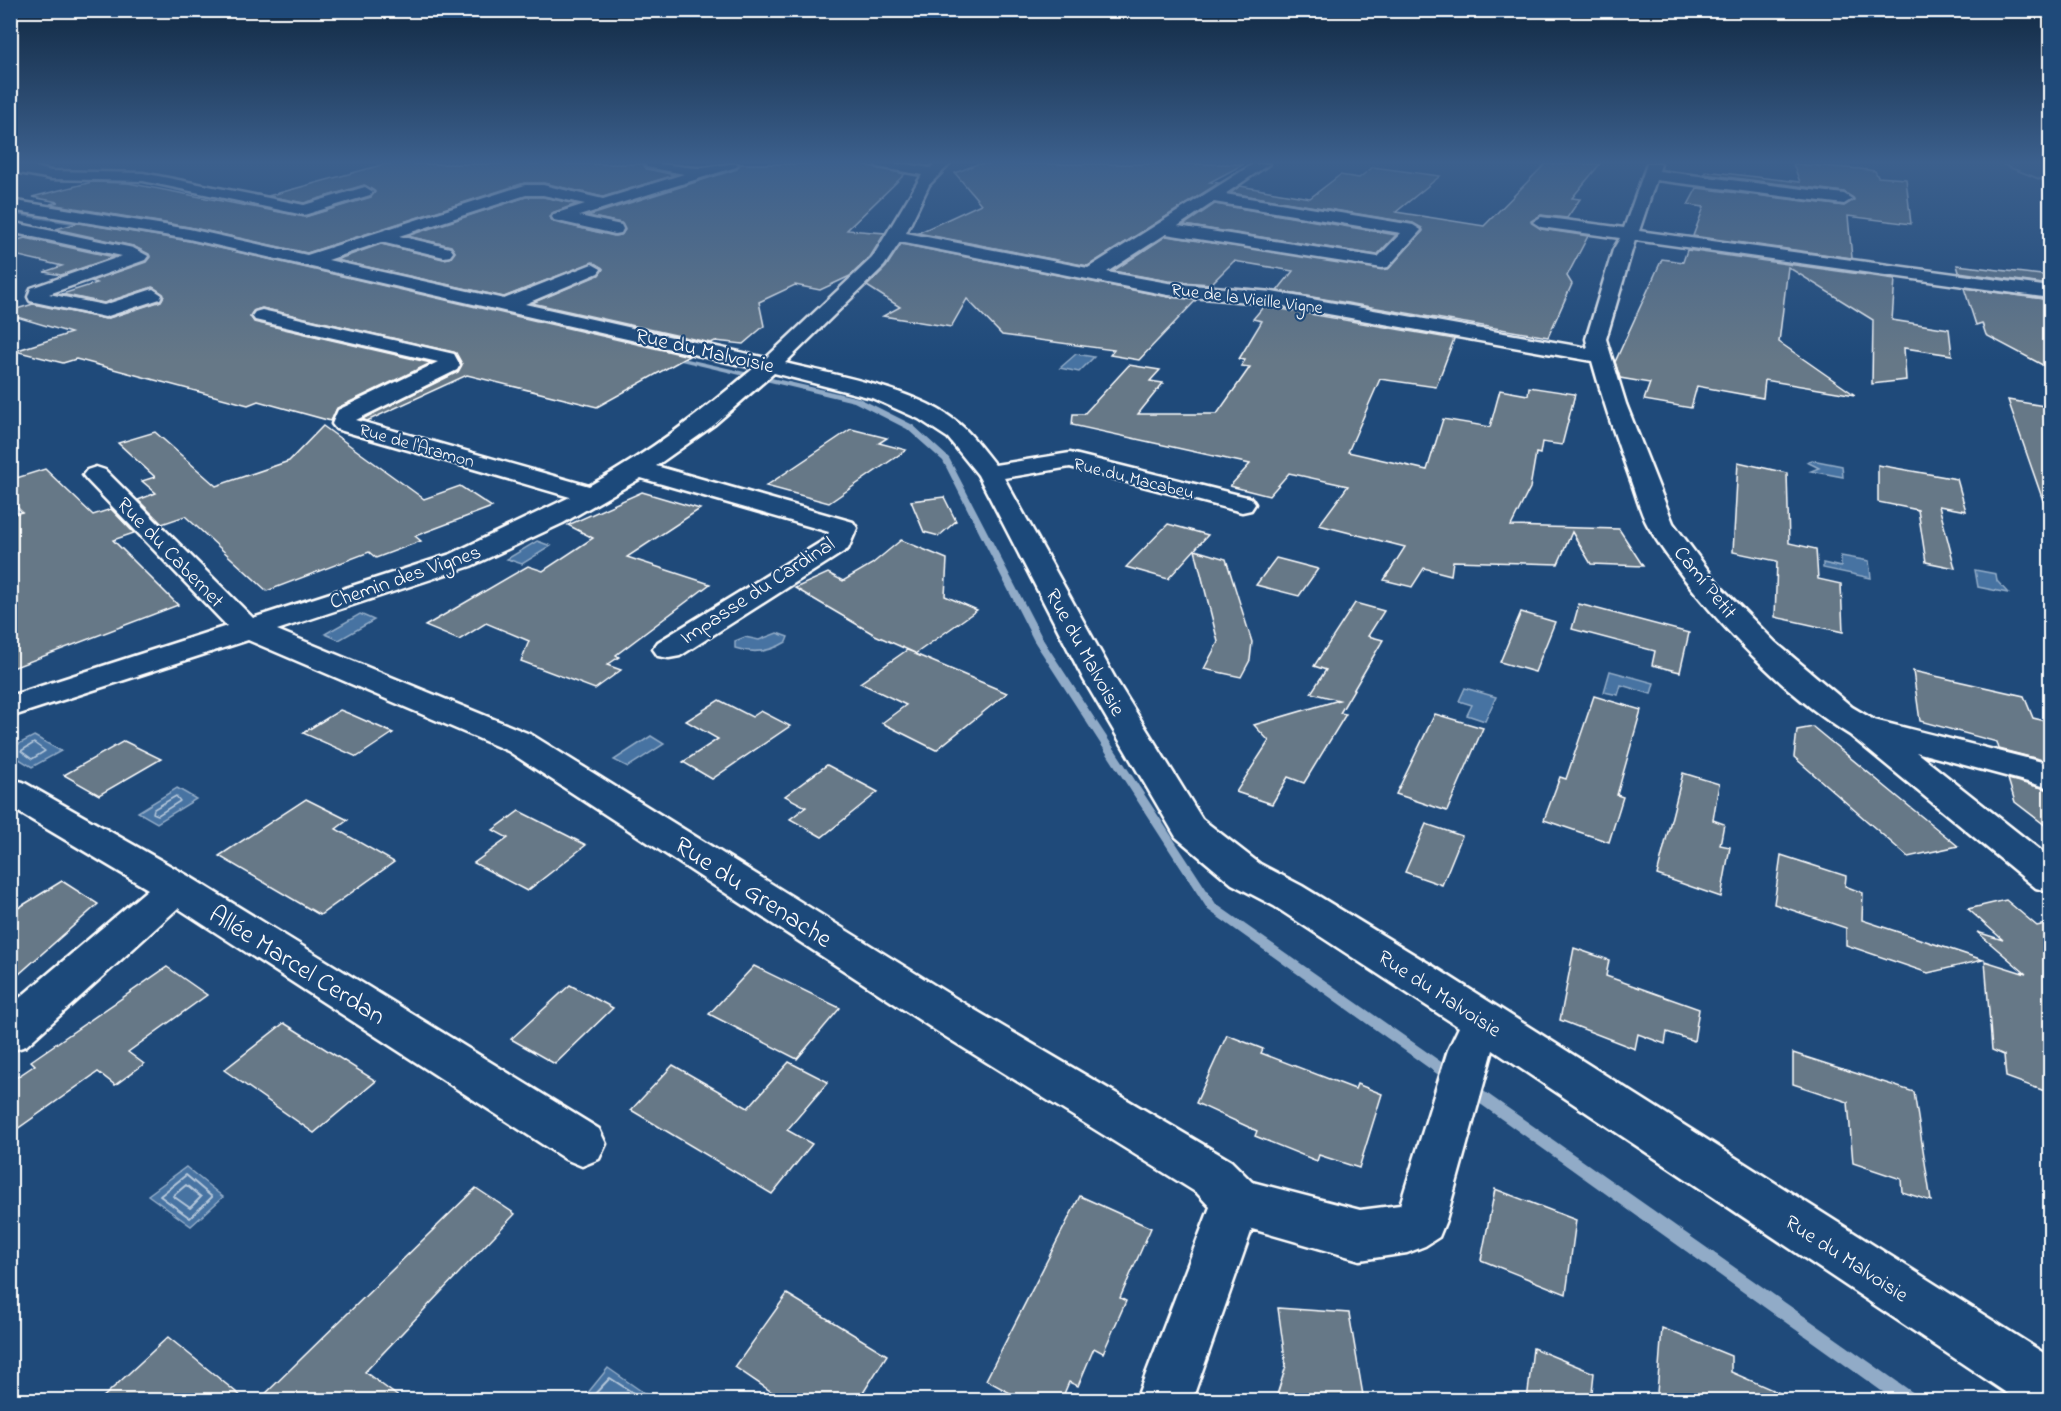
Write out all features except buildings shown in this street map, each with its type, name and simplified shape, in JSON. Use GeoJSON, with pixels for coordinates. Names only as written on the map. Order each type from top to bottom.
{"type":"FeatureCollection","features":[{"type":"Feature","properties":{"kind":"street"},"geometry":{"type":"LineString","coordinates":[[23,230],[139,256],[52,286],[38,292],[37,297],[105,311],[153,295]]}},
{"type":"Feature","properties":{"kind":"street","name":"Rue du Malvoisie"},"geometry":{"type":"LineString","coordinates":[[163,230],[507,305],[761,372],[880,393],[927,414],[956,433],[989,473],[1100,680],[1189,828],[1246,874],[1288,896],[1477,1035],[2050,1389]]}},
{"type":"Feature","properties":{"kind":"street"},"geometry":{"type":"LineString","coordinates":[[308,261],[402,230]]}},
{"type":"Feature","properties":{"kind":"street","name":"Chemin des Vignes"},"geometry":{"type":"LineString","coordinates":[[10,707],[246,628],[460,560],[554,517],[638,469],[706,420],[761,372],[878,262],[899,230]]}},
{"type":"Feature","properties":{"kind":"street"},"geometry":{"type":"LineString","coordinates":[[1093,273],[1159,230]]}},
{"type":"Feature","properties":{"kind":"street"},"geometry":{"type":"LineString","coordinates":[[1174,230],[1382,263],[1412,230]]}},
{"type":"Feature","properties":{"kind":"street"},"geometry":{"type":"LineString","coordinates":[[1599,230],[2050,292]]}},
{"type":"Feature","properties":{"kind":"street","name":"Camí Petit"},"geometry":{"type":"LineString","coordinates":[[1631,230],[1622,250],[1596,339],[1599,356],[1660,524],[1710,592],[1764,649],[1840,714],[1862,727],[2050,878]]}},
{"type":"Feature","properties":{"kind":"street","name":"Rue de la Vieille Vigne"},"geometry":{"type":"LineString","coordinates":[[896,236],[1168,289],[1272,298],[1599,356]]}},
{"type":"Feature","properties":{"kind":"street"},"geometry":{"type":"LineString","coordinates":[[380,237],[444,252]]}},
{"type":"Feature","properties":{"kind":"street"},"geometry":{"type":"LineString","coordinates":[[507,305],[592,269]]}},
{"type":"Feature","properties":{"kind":"street","name":"Rue de l'Aramon"},"geometry":{"type":"LineString","coordinates":[[262,316],[447,358],[449,365],[346,415],[344,424],[591,495]]}},
{"type":"Feature","properties":{"kind":"street","name":"Rue du Macabeu"},"geometry":{"type":"LineString","coordinates":[[989,473],[1070,460],[1242,504]]}},
{"type":"Feature","properties":{"kind":"street","name":"Impasse du Cardinal"},"geometry":{"type":"LineString","coordinates":[[638,469],[844,528],[838,543],[669,649]]}},
{"type":"Feature","properties":{"kind":"street","name":"Rue du Cabernet"},"geometry":{"type":"LineString","coordinates":[[96,475],[246,628]]}},
{"type":"Feature","properties":{"kind":"street","name":"Rue du Grenache"},"geometry":{"type":"LineString","coordinates":[[246,628],[520,743],[953,1019],[1214,1176],[1237,1201]]}},
{"type":"Feature","properties":{"kind":"street"},"geometry":{"type":"LineString","coordinates":[[1862,727],[2050,776]]}},
{"type":"Feature","properties":{"kind":"street","name":"Allée Marcel Cerdan"},"geometry":{"type":"LineString","coordinates":[[10,791],[176,887],[582,1144]]}},
{"type":"Feature","properties":{"kind":"street"},"geometry":{"type":"LineString","coordinates":[[10,1033],[176,887]]}},
{"type":"Feature","properties":{"kind":"street"},"geometry":{"type":"LineString","coordinates":[[1164,1401],[1237,1201],[1360,1235],[1407,1229],[1421,1220],[1477,1035]]}},
{"type":"Feature","properties":{"kind":"water"},"geometry":{"type":"Polygon","coordinates":[[[1076,354],[1094,357],[1079,372],[1060,368],[1076,354]]]}},
{"type":"Feature","properties":{"kind":"water"},"geometry":{"type":"Polygon","coordinates":[[[1812,460],[1842,466],[1843,477],[1811,471],[1819,468],[1807,462],[1812,460]]]}},
{"type":"Feature","properties":{"kind":"water"},"geometry":{"type":"Polygon","coordinates":[[[537,541],[551,546],[522,564],[507,559],[537,541]]]}},
{"type":"Feature","properties":{"kind":"water"},"geometry":{"type":"Polygon","coordinates":[[[1841,556],[1869,561],[1871,578],[1823,568],[1823,563],[1841,567],[1841,556]]]}},
{"type":"Feature","properties":{"kind":"water"},"geometry":{"type":"Polygon","coordinates":[[[1975,570],[1996,574],[1997,581],[2008,593],[1978,587],[1975,570]]]}},
{"type":"Feature","properties":{"kind":"water"},"geometry":{"type":"Polygon","coordinates":[[[360,614],[374,620],[339,640],[325,634],[360,614]]]}},
{"type":"Feature","properties":{"kind":"water"},"geometry":{"type":"Polygon","coordinates":[[[777,633],[788,637],[786,642],[774,648],[755,651],[735,648],[735,641],[745,637],[759,640],[777,633]]]}},
{"type":"Feature","properties":{"kind":"water"},"geometry":{"type":"Polygon","coordinates":[[[1610,671],[1654,683],[1651,694],[1621,685],[1618,695],[1604,692],[1610,671]]]}},
{"type":"Feature","properties":{"kind":"water"},"geometry":{"type":"Polygon","coordinates":[[[1465,688],[1496,697],[1485,721],[1467,715],[1472,705],[1459,701],[1465,688]]]}},
{"type":"Feature","properties":{"kind":"water"},"geometry":{"type":"Polygon","coordinates":[[[34,736],[61,751],[32,767],[11,754],[11,748],[34,736]]]}},
{"type":"Feature","properties":{"kind":"water"},"geometry":{"type":"Polygon","coordinates":[[[651,736],[664,744],[628,767],[614,760],[651,736]]]}},
{"type":"Feature","properties":{"kind":"water"},"geometry":{"type":"Polygon","coordinates":[[[177,788],[196,799],[157,823],[138,812],[177,788]]]}},
{"type":"Feature","properties":{"kind":"water"},"geometry":{"type":"Polygon","coordinates":[[[186,1167],[223,1197],[191,1226],[148,1195],[186,1167]]]}},
{"type":"Feature","properties":{"kind":"water"},"geometry":{"type":"Polygon","coordinates":[[[608,1368],[654,1400],[582,1400],[608,1368]]]}},
{"type":"Feature","properties":{"kind":"waterway"},"geometry":{"type":"LineString","coordinates":[[670,357],[856,400],[910,427],[946,460],[1039,641],[1212,907],[1452,1077]]}},
{"type":"Feature","properties":{"kind":"waterway"},"geometry":{"type":"LineString","coordinates":[[1470,1089],[1909,1400]]}}]}
